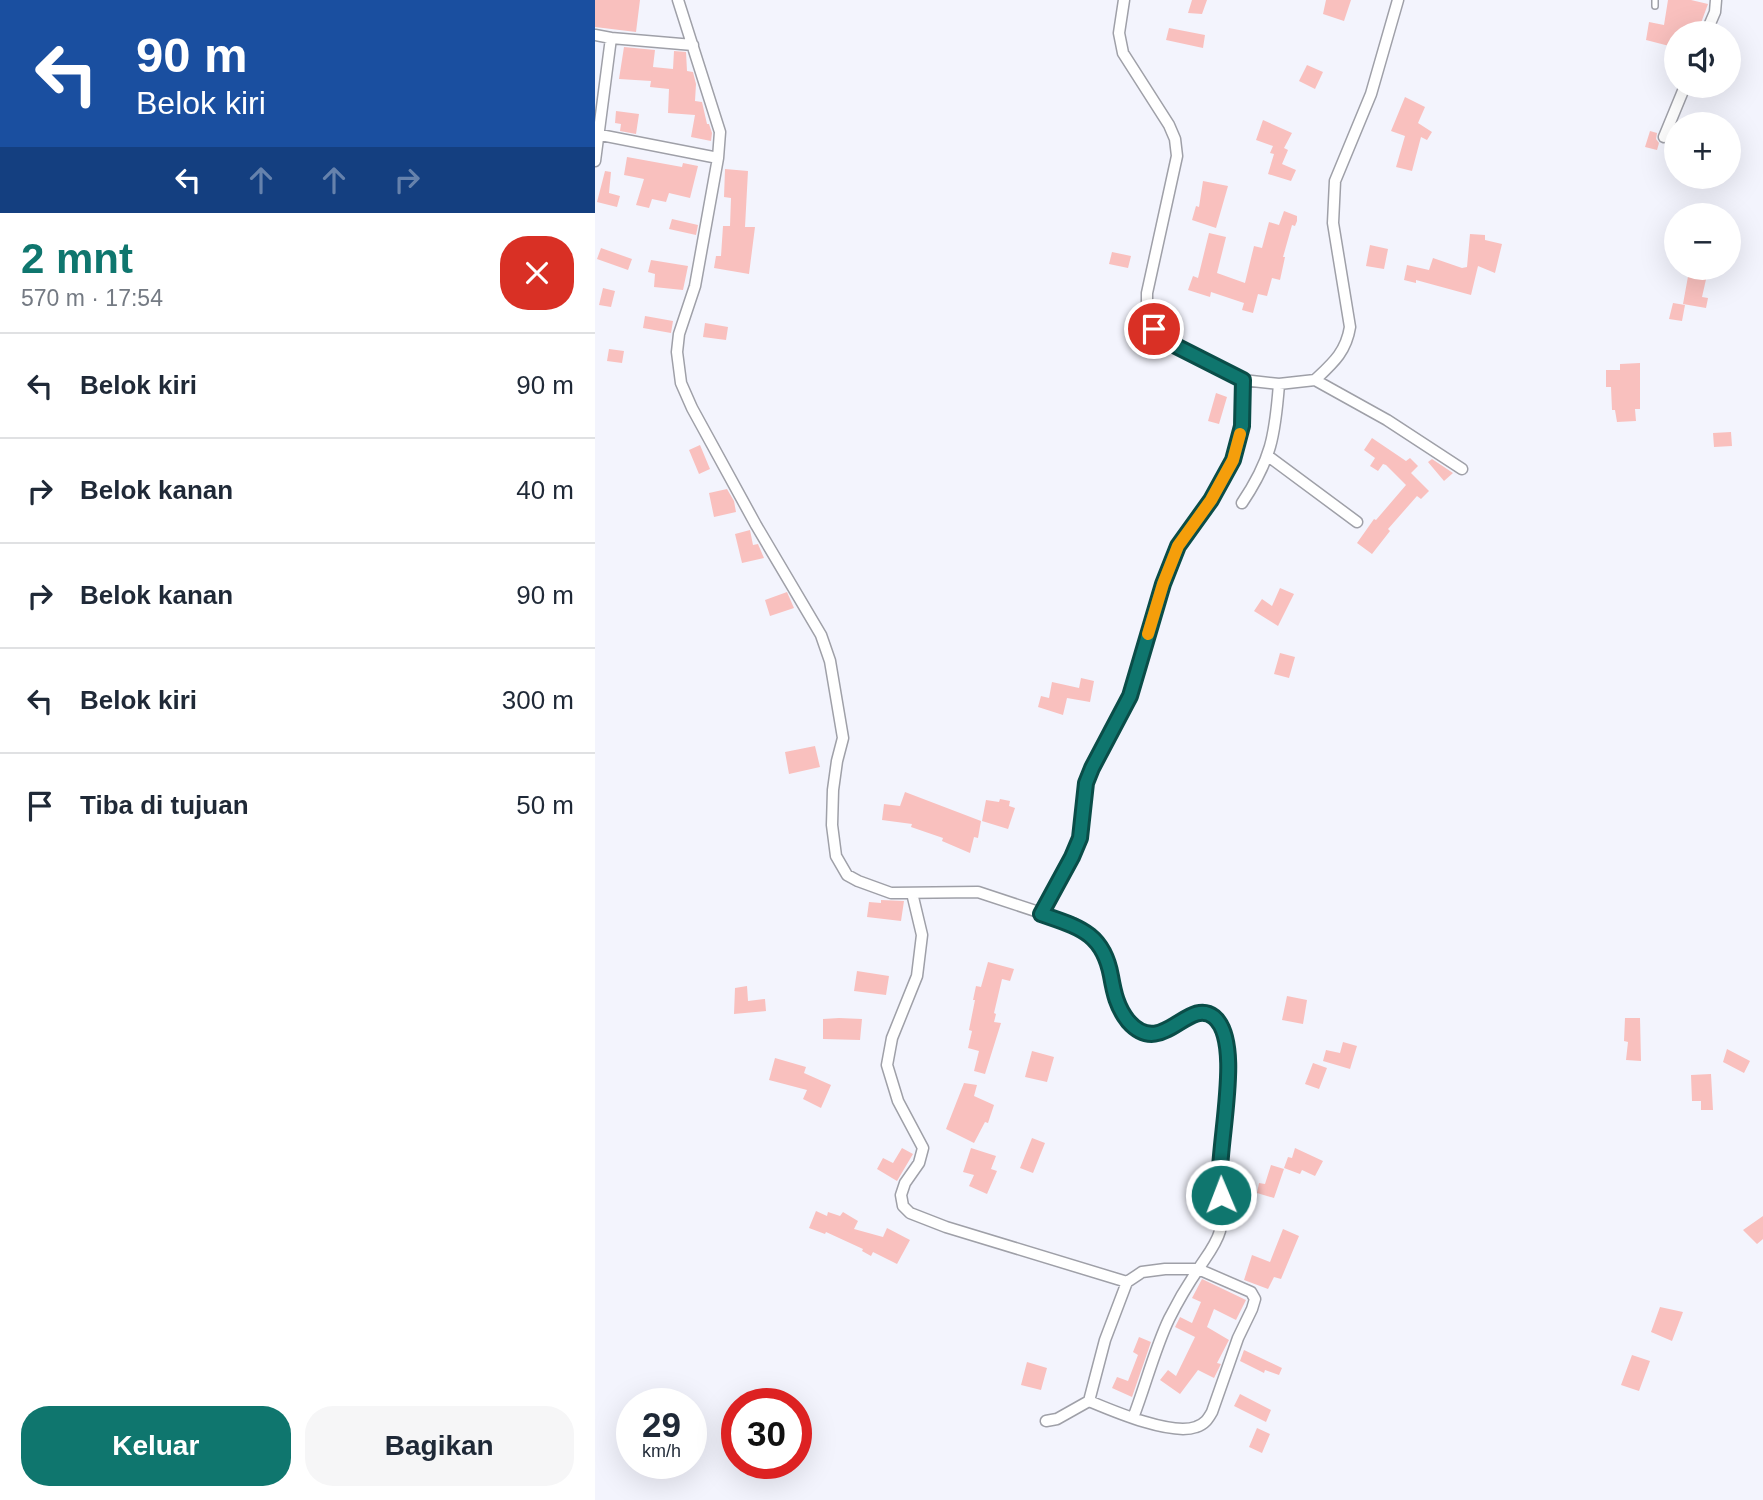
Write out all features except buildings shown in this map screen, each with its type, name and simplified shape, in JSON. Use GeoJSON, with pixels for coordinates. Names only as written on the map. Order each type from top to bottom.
{"type":"FeatureCollection","features":[{"type":"Feature","properties":{"kind":"street"},"geometry":{"type":"LineString","coordinates":[[678,0],[718,118],[720,132],[718,158],[695,286],[679,334],[677,352],[681,383],[743,501],[821,635],[830,662],[843,738],[833,790],[832,825],[840,866],[847,875],[858,881],[891,893],[978,892],[1075,924],[1103,951],[1120,1010],[1140,1031],[1150,1035],[1161,1033],[1190,1016],[1209,1014],[1216,1018],[1225,1035],[1229,1095],[1219,1169],[1222,1213],[1219,1234],[1167,1322],[1133,1418]]}},
{"type":"Feature","properties":{"kind":"street"},"geometry":{"type":"LineString","coordinates":[[1124,0],[1119,33],[1123,53],[1169,125],[1175,139],[1177,156],[1147,293],[1147,310],[1154,329],[1170,343],[1243,380],[1258,384],[1315,380],[1387,420],[1462,469]]}},
{"type":"Feature","properties":{"kind":"street"},"geometry":{"type":"LineString","coordinates":[[1315,380],[1338,359],[1347,343],[1350,327],[1333,223],[1335,181],[1371,94],[1398,0]]}},
{"type":"Feature","properties":{"kind":"street"},"geometry":{"type":"LineString","coordinates":[[1711,21],[1716,0]]}},
{"type":"Feature","properties":{"kind":"street"},"geometry":{"type":"LineString","coordinates":[[595,35],[693,45]]}},
{"type":"Feature","properties":{"kind":"street"},"geometry":{"type":"LineString","coordinates":[[595,161],[611,38]]}},
{"type":"Feature","properties":{"kind":"street"},"geometry":{"type":"LineString","coordinates":[[597,134],[718,158]]}},
{"type":"Feature","properties":{"kind":"street"},"geometry":{"type":"LineString","coordinates":[[1046,916],[1080,838],[1086,783],[1130,696],[1163,584],[1178,546],[1211,500],[1233,460],[1242,426],[1243,380]]}},
{"type":"Feature","properties":{"kind":"street"},"geometry":{"type":"LineString","coordinates":[[1243,503],[1258,480],[1276,429],[1277,384]]}},
{"type":"Feature","properties":{"kind":"street"},"geometry":{"type":"LineString","coordinates":[[1268,456],[1357,522]]}},
{"type":"Feature","properties":{"kind":"street"},"geometry":{"type":"LineString","coordinates":[[912,893],[922,935],[917,976],[892,1038],[887,1065],[898,1101],[923,1148],[919,1163],[905,1183],[901,1195],[902,1206],[910,1213],[946,1227],[1127,1282]]}},
{"type":"Feature","properties":{"kind":"street"},"geometry":{"type":"LineString","coordinates":[[1046,1421],[1057,1419],[1089,1401],[1105,1340],[1127,1282],[1142,1272],[1198,1269],[1251,1292],[1255,1299],[1252,1309],[1238,1338],[1212,1412],[1205,1423],[1193,1428],[1159,1425],[1089,1401]]}},
{"type":"Feature","properties":{"kind":"slow traffic"},"geometry":{"type":"LineString","coordinates":[[1148,634],[1178,546],[1211,500],[1233,460],[1240,434]]}},
{"type":"Feature","properties":{"kind":"route"},"geometry":{"type":"LineString","coordinates":[[1154,329],[1170,343],[1243,380],[1242,426],[1233,460],[1211,500],[1178,546],[1170,565],[1130,696],[1086,783],[1080,838],[1041,914],[1075,924],[1096,942],[1108,961],[1114,996],[1120,1010],[1140,1031],[1150,1035],[1161,1033],[1190,1016],[1199,1014],[1209,1014],[1216,1018],[1225,1035],[1229,1095],[1219,1169],[1221,1195]]}}]}
